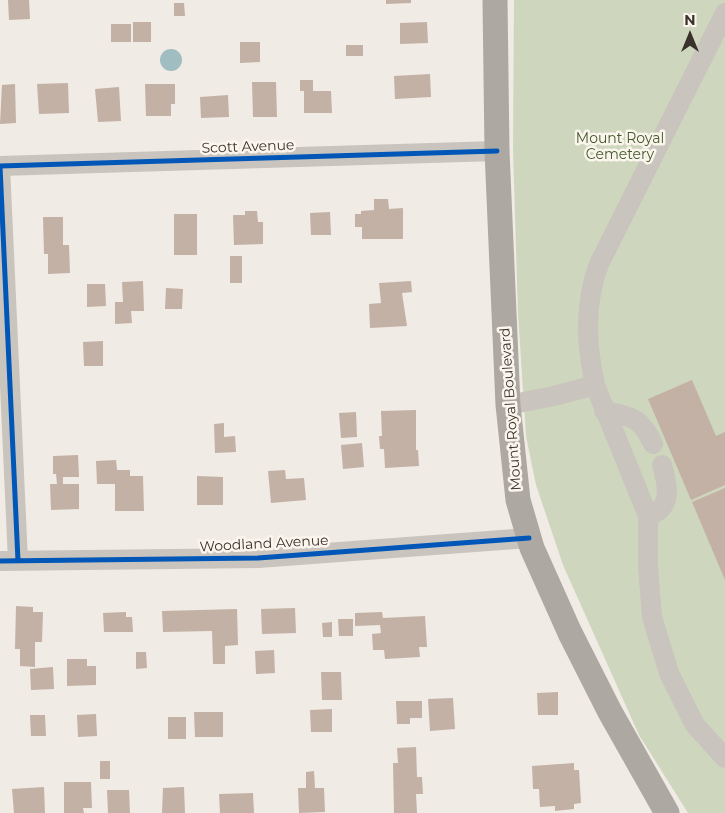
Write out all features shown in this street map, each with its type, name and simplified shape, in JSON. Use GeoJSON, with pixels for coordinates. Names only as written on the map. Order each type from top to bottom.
{"type":"FeatureCollection","features":[{"type":"Feature","properties":{"kind":"main road","name":"Mount Royal Boulevard"},"geometry":{"type":"LineString","coordinates":[[495,0],[497,151],[508,405],[518,500],[529,538],[540,566],[574,642],[610,712],[667,813]]}},
{"type":"Feature","properties":{"kind":"street"},"geometry":{"type":"LineString","coordinates":[[725,13],[593,280],[587,315],[591,365],[595,385],[648,516],[649,587],[652,617],[663,654],[669,673],[695,725],[725,758]]}},
{"type":"Feature","properties":{"kind":"street","name":"Scott Avenue"},"geometry":{"type":"LineString","coordinates":[[0,166],[497,151]]}},
{"type":"Feature","properties":{"kind":"street"},"geometry":{"type":"LineString","coordinates":[[0,166],[9,561]]}},
{"type":"Feature","properties":{"kind":"street"},"geometry":{"type":"LineString","coordinates":[[508,405],[554,396],[595,385]]}},
{"type":"Feature","properties":{"kind":"street"},"geometry":{"type":"LineString","coordinates":[[604,411],[634,418],[641,422],[653,444]]}},
{"type":"Feature","properties":{"kind":"street"},"geometry":{"type":"LineString","coordinates":[[648,516],[657,514],[668,496],[668,487],[662,465]]}},
{"type":"Feature","properties":{"kind":"street","name":"Woodland Avenue"},"geometry":{"type":"LineString","coordinates":[[9,561],[258,558],[529,538]]}},
{"type":"Feature","properties":{"kind":"green space","name":"Mount Royal Cemetery"},"geometry":{"type":"Polygon","coordinates":[[[514,0],[725,0],[725,813],[688,813],[639,735],[563,565],[536,485],[526,436],[518,314],[513,149],[514,0]]]}},
{"type":"Feature","properties":{"kind":"water"},"geometry":{"type":"Polygon","coordinates":[[[171,49],[179,52],[182,60],[179,68],[171,71],[163,68],[160,60],[163,52],[171,49]]]}},
{"type":"Feature","properties":{"kind":"building"},"geometry":{"type":"Polygon","coordinates":[[[8,0],[29,0],[30,19],[9,20],[8,0]]]}},
{"type":"Feature","properties":{"kind":"building"},"geometry":{"type":"Polygon","coordinates":[[[386,0],[411,0],[411,3],[386,4],[386,0]]]}},
{"type":"Feature","properties":{"kind":"building"},"geometry":{"type":"Polygon","coordinates":[[[174,3],[184,3],[185,16],[174,16],[174,3]]]}},
{"type":"Feature","properties":{"kind":"building"},"geometry":{"type":"Polygon","coordinates":[[[133,22],[151,22],[151,42],[133,42],[133,22]]]}},
{"type":"Feature","properties":{"kind":"building"},"geometry":{"type":"Polygon","coordinates":[[[427,22],[428,43],[400,44],[400,23],[427,22]]]}},
{"type":"Feature","properties":{"kind":"building"},"geometry":{"type":"Polygon","coordinates":[[[111,24],[131,24],[131,42],[111,42],[111,24]]]}},
{"type":"Feature","properties":{"kind":"building"},"geometry":{"type":"Polygon","coordinates":[[[240,42],[260,42],[260,62],[240,63],[240,42]]]}},
{"type":"Feature","properties":{"kind":"building"},"geometry":{"type":"Polygon","coordinates":[[[346,45],[363,45],[363,56],[346,56],[346,45]]]}},
{"type":"Feature","properties":{"kind":"building"},"geometry":{"type":"Polygon","coordinates":[[[430,74],[431,97],[395,99],[394,76],[430,74]]]}},
{"type":"Feature","properties":{"kind":"building"},"geometry":{"type":"Polygon","coordinates":[[[300,80],[313,80],[313,91],[331,91],[332,113],[304,113],[304,91],[300,91],[300,80]]]}},
{"type":"Feature","properties":{"kind":"building"},"geometry":{"type":"Polygon","coordinates":[[[252,82],[276,82],[277,117],[253,117],[252,82]]]}},
{"type":"Feature","properties":{"kind":"building"},"geometry":{"type":"Polygon","coordinates":[[[68,83],[69,113],[39,114],[37,84],[68,83]]]}},
{"type":"Feature","properties":{"kind":"building"},"geometry":{"type":"Polygon","coordinates":[[[15,84],[16,123],[0,124],[2,85],[15,84]]]}},
{"type":"Feature","properties":{"kind":"building"},"geometry":{"type":"Polygon","coordinates":[[[145,84],[175,84],[175,104],[171,104],[171,116],[146,116],[145,84]]]}},
{"type":"Feature","properties":{"kind":"building"},"geometry":{"type":"Polygon","coordinates":[[[119,87],[121,121],[98,122],[95,89],[119,87]]]}},
{"type":"Feature","properties":{"kind":"building"},"geometry":{"type":"Polygon","coordinates":[[[228,95],[229,117],[201,118],[200,97],[228,95]]]}},
{"type":"Feature","properties":{"kind":"building"},"geometry":{"type":"Polygon","coordinates":[[[374,199],[388,199],[389,209],[403,208],[403,239],[362,239],[362,227],[355,227],[355,214],[361,214],[361,211],[374,210],[374,199]]]}},
{"type":"Feature","properties":{"kind":"building"},"geometry":{"type":"Polygon","coordinates":[[[245,211],[257,211],[258,222],[263,222],[263,244],[234,245],[233,215],[245,215],[245,211]]]}},
{"type":"Feature","properties":{"kind":"building"},"geometry":{"type":"Polygon","coordinates":[[[330,212],[331,235],[311,235],[310,213],[330,212]]]}},
{"type":"Feature","properties":{"kind":"building"},"geometry":{"type":"Polygon","coordinates":[[[174,214],[197,214],[197,255],[174,255],[174,214]]]}},
{"type":"Feature","properties":{"kind":"building"},"geometry":{"type":"Polygon","coordinates":[[[43,217],[63,217],[63,245],[69,245],[70,273],[48,274],[48,254],[44,254],[43,217]]]}},
{"type":"Feature","properties":{"kind":"building"},"geometry":{"type":"Polygon","coordinates":[[[230,256],[242,256],[242,283],[230,283],[230,256]]]}},
{"type":"Feature","properties":{"kind":"building"},"geometry":{"type":"Polygon","coordinates":[[[143,281],[144,311],[131,311],[132,323],[115,324],[115,302],[123,302],[122,282],[143,281]]]}},
{"type":"Feature","properties":{"kind":"building"},"geometry":{"type":"Polygon","coordinates":[[[411,281],[412,292],[402,293],[407,326],[370,328],[369,304],[381,303],[379,283],[411,281]]]}},
{"type":"Feature","properties":{"kind":"building"},"geometry":{"type":"Polygon","coordinates":[[[87,284],[105,284],[106,306],[87,307],[87,284]]]}},
{"type":"Feature","properties":{"kind":"building"},"geometry":{"type":"Polygon","coordinates":[[[166,288],[183,289],[182,309],[165,309],[166,288]]]}},
{"type":"Feature","properties":{"kind":"building"},"geometry":{"type":"Polygon","coordinates":[[[103,341],[103,366],[84,366],[83,342],[103,341]]]}},
{"type":"Feature","properties":{"kind":"building"},"geometry":{"type":"Polygon","coordinates":[[[692,380],[716,436],[725,432],[725,485],[691,500],[648,399],[692,380]]]}},
{"type":"Feature","properties":{"kind":"building"},"geometry":{"type":"Polygon","coordinates":[[[416,410],[416,450],[418,450],[419,466],[385,468],[384,449],[380,449],[379,436],[382,436],[381,411],[416,410]]]}},
{"type":"Feature","properties":{"kind":"building"},"geometry":{"type":"Polygon","coordinates":[[[356,412],[357,437],[341,438],[339,413],[356,412]]]}},
{"type":"Feature","properties":{"kind":"building"},"geometry":{"type":"Polygon","coordinates":[[[224,423],[224,437],[235,436],[236,452],[215,453],[214,424],[224,423]]]}},
{"type":"Feature","properties":{"kind":"building"},"geometry":{"type":"Polygon","coordinates":[[[362,443],[364,467],[343,469],[341,445],[362,443]]]}},
{"type":"Feature","properties":{"kind":"building"},"geometry":{"type":"Polygon","coordinates":[[[78,455],[79,477],[63,477],[63,484],[79,484],[79,509],[51,510],[50,484],[57,484],[56,474],[53,474],[53,456],[78,455]]]}},
{"type":"Feature","properties":{"kind":"building"},"geometry":{"type":"Polygon","coordinates":[[[116,460],[117,470],[130,470],[130,476],[143,476],[144,511],[115,511],[115,484],[97,484],[96,461],[116,460]]]}},
{"type":"Feature","properties":{"kind":"building"},"geometry":{"type":"Polygon","coordinates":[[[285,470],[286,479],[304,478],[306,500],[271,503],[268,471],[285,470]]]}},
{"type":"Feature","properties":{"kind":"building"},"geometry":{"type":"Polygon","coordinates":[[[197,476],[223,477],[223,505],[197,505],[197,476]]]}},
{"type":"Feature","properties":{"kind":"building"},"geometry":{"type":"Polygon","coordinates":[[[725,488],[725,580],[692,502],[725,488]]]}},
{"type":"Feature","properties":{"kind":"building"},"geometry":{"type":"Polygon","coordinates":[[[16,606],[33,607],[33,612],[43,612],[42,642],[35,642],[35,667],[20,666],[20,649],[15,649],[16,606]]]}},
{"type":"Feature","properties":{"kind":"building"},"geometry":{"type":"Polygon","coordinates":[[[295,608],[296,633],[262,634],[261,609],[295,608]]]}},
{"type":"Feature","properties":{"kind":"building"},"geometry":{"type":"Polygon","coordinates":[[[237,609],[238,645],[225,646],[225,664],[213,664],[212,631],[163,632],[162,611],[237,609]]]}},
{"type":"Feature","properties":{"kind":"building"},"geometry":{"type":"Polygon","coordinates":[[[126,612],[126,617],[132,617],[133,632],[104,632],[103,613],[126,612]]]}},
{"type":"Feature","properties":{"kind":"building"},"geometry":{"type":"Polygon","coordinates":[[[382,612],[383,618],[425,616],[427,647],[419,647],[420,657],[385,659],[384,650],[373,650],[372,634],[381,633],[380,625],[355,626],[355,613],[382,612]]]}},
{"type":"Feature","properties":{"kind":"building"},"geometry":{"type":"Polygon","coordinates":[[[338,619],[353,619],[353,636],[339,636],[338,619]]]}},
{"type":"Feature","properties":{"kind":"building"},"geometry":{"type":"Polygon","coordinates":[[[332,622],[332,637],[323,637],[322,623],[332,622]]]}},
{"type":"Feature","properties":{"kind":"building"},"geometry":{"type":"Polygon","coordinates":[[[274,650],[275,673],[256,674],[255,651],[274,650]]]}},
{"type":"Feature","properties":{"kind":"building"},"geometry":{"type":"Polygon","coordinates":[[[136,652],[146,652],[147,668],[136,669],[136,652]]]}},
{"type":"Feature","properties":{"kind":"building"},"geometry":{"type":"Polygon","coordinates":[[[67,659],[87,659],[87,666],[96,666],[96,685],[67,686],[67,659]]]}},
{"type":"Feature","properties":{"kind":"building"},"geometry":{"type":"Polygon","coordinates":[[[53,667],[54,689],[31,690],[30,669],[53,667]]]}},
{"type":"Feature","properties":{"kind":"building"},"geometry":{"type":"Polygon","coordinates":[[[321,672],[341,672],[342,700],[322,700],[321,672]]]}},
{"type":"Feature","properties":{"kind":"building"},"geometry":{"type":"Polygon","coordinates":[[[558,692],[558,715],[538,715],[537,693],[558,692]]]}},
{"type":"Feature","properties":{"kind":"building"},"geometry":{"type":"Polygon","coordinates":[[[453,698],[455,729],[430,731],[428,699],[453,698]]]}},
{"type":"Feature","properties":{"kind":"building"},"geometry":{"type":"Polygon","coordinates":[[[396,701],[422,701],[422,718],[410,718],[410,724],[397,724],[396,701]]]}},
{"type":"Feature","properties":{"kind":"building"},"geometry":{"type":"Polygon","coordinates":[[[332,709],[332,732],[311,732],[310,710],[332,709]]]}},
{"type":"Feature","properties":{"kind":"building"},"geometry":{"type":"Polygon","coordinates":[[[194,712],[223,712],[223,737],[195,737],[194,712]]]}},
{"type":"Feature","properties":{"kind":"building"},"geometry":{"type":"Polygon","coordinates":[[[96,714],[97,736],[78,737],[77,715],[96,714]]]}},
{"type":"Feature","properties":{"kind":"building"},"geometry":{"type":"Polygon","coordinates":[[[30,715],[45,715],[46,736],[31,736],[30,715]]]}},
{"type":"Feature","properties":{"kind":"building"},"geometry":{"type":"Polygon","coordinates":[[[168,717],[186,717],[186,739],[168,739],[168,717]]]}},
{"type":"Feature","properties":{"kind":"building"},"geometry":{"type":"Polygon","coordinates":[[[416,747],[417,777],[422,777],[423,794],[416,794],[417,813],[394,813],[393,763],[398,763],[397,748],[416,747]]]}},
{"type":"Feature","properties":{"kind":"building"},"geometry":{"type":"Polygon","coordinates":[[[100,761],[110,761],[110,779],[100,779],[100,761]]]}},
{"type":"Feature","properties":{"kind":"building"},"geometry":{"type":"Polygon","coordinates":[[[574,763],[574,770],[579,770],[581,803],[574,804],[574,809],[555,811],[555,806],[540,807],[539,789],[533,789],[532,766],[574,763]]]}},
{"type":"Feature","properties":{"kind":"building"},"geometry":{"type":"Polygon","coordinates":[[[314,771],[315,788],[324,788],[325,812],[299,813],[298,788],[306,788],[306,772],[314,771]]]}},
{"type":"Feature","properties":{"kind":"building"},"geometry":{"type":"Polygon","coordinates":[[[64,782],[91,782],[92,808],[83,808],[84,813],[64,813],[64,782]]]}},
{"type":"Feature","properties":{"kind":"building"},"geometry":{"type":"Polygon","coordinates":[[[44,787],[45,813],[14,813],[12,789],[44,787]]]}},
{"type":"Feature","properties":{"kind":"building"},"geometry":{"type":"Polygon","coordinates":[[[184,787],[185,813],[162,813],[163,788],[184,787]]]}},
{"type":"Feature","properties":{"kind":"building"},"geometry":{"type":"Polygon","coordinates":[[[107,790],[129,790],[130,813],[108,813],[107,790]]]}},
{"type":"Feature","properties":{"kind":"building"},"geometry":{"type":"Polygon","coordinates":[[[253,793],[254,813],[220,813],[219,794],[253,793]]]}},
{"type":"Feature","properties":{"kind":"cycle path"},"geometry":{"type":"LineString","coordinates":[[0,166],[497,151]]}},
{"type":"Feature","properties":{"kind":"cycle path"},"geometry":{"type":"LineString","coordinates":[[0,166],[18,561]]}},
{"type":"Feature","properties":{"kind":"cycle path"},"geometry":{"type":"LineString","coordinates":[[0,561],[258,558],[529,538]]}}]}
